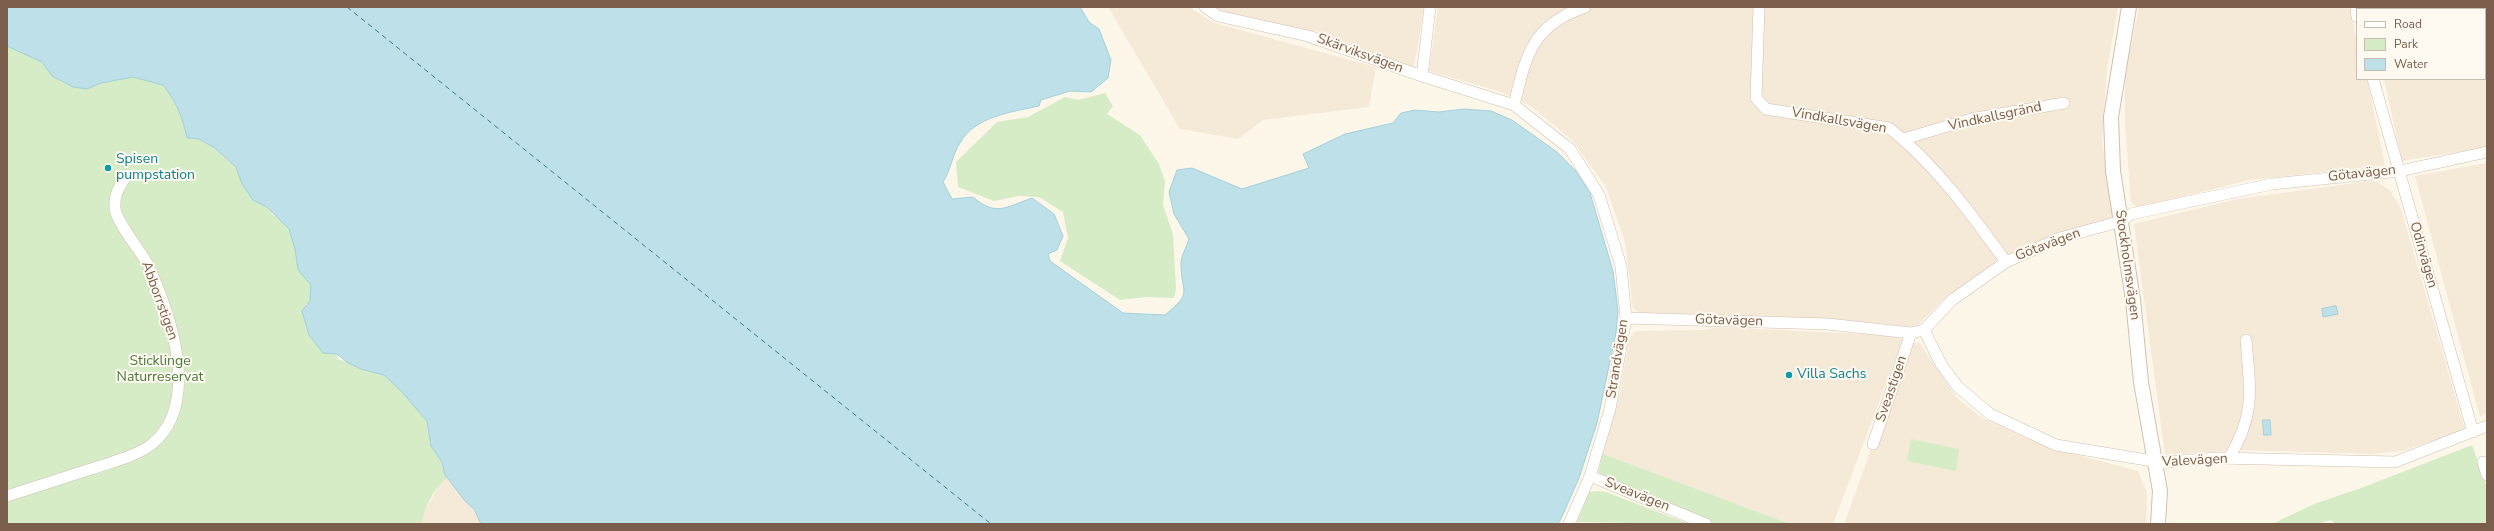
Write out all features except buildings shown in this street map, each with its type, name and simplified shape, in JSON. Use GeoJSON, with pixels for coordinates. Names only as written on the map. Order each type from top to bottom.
{"type":"FeatureCollection","features":[{"type":"Feature","properties":{"kind":"street","name":"Skärviksvägen"},"geometry":{"type":"LineString","coordinates":[[1205,7],[1218,16],[1308,36],[1422,76],[1514,105]]}},
{"type":"Feature","properties":{"kind":"street"},"geometry":{"type":"LineString","coordinates":[[1422,76],[1430,7]]}},
{"type":"Feature","properties":{"kind":"street"},"geometry":{"type":"LineString","coordinates":[[1514,105],[1530,48],[1548,26],[1563,14],[1585,7]]}},
{"type":"Feature","properties":{"kind":"street","name":"Vindkallsvägen"},"geometry":{"type":"LineString","coordinates":[[1760,7],[1756,98],[1761,106],[1889,128],[1904,139],[1968,209],[2006,262]]}},
{"type":"Feature","properties":{"kind":"street","name":"Stockholmsvägen"},"geometry":{"type":"LineString","coordinates":[[2130,7],[2111,117],[2113,171],[2122,221],[2141,382],[2160,490],[2158,524]]}},
{"type":"Feature","properties":{"kind":"street","name":"Odinvägen"},"geometry":{"type":"LineString","coordinates":[[2373,80],[2473,432]]}},
{"type":"Feature","properties":{"kind":"street","name":"Vindkallsgränd"},"geometry":{"type":"LineString","coordinates":[[1904,139],[1971,119],[2064,103]]}},
{"type":"Feature","properties":{"kind":"street","name":"Strandvägen"},"geometry":{"type":"LineString","coordinates":[[1514,105],[1570,149],[1599,195],[1621,266],[1626,318],[1610,409],[1590,476],[1569,524]]}},
{"type":"Feature","properties":{"kind":"street","name":"Götavägen"},"geometry":{"type":"LineString","coordinates":[[1626,318],[1828,324],[1911,333],[1924,330],[1952,300],[2006,262],[2060,238],[2122,221],[2132,214],[2272,184],[2400,171],[2487,152]]}},
{"type":"Feature","properties":{"kind":"street","name":"Abborrstigen"},"geometry":{"type":"LineString","coordinates":[[7,496],[130,456],[152,444],[162,433],[174,409],[180,370],[169,323],[148,265],[115,209],[116,190],[127,175]]}},
{"type":"Feature","properties":{"kind":"street","name":"Valevägen"},"geometry":{"type":"LineString","coordinates":[[1924,330],[1941,364],[1958,386],[1990,414],[2056,445],[2147,460],[2156,464],[2229,458],[2395,462],[2487,426]]}},
{"type":"Feature","properties":{"kind":"street","name":"Sveastigen"},"geometry":{"type":"LineString","coordinates":[[1873,444],[1911,333]]}},
{"type":"Feature","properties":{"kind":"street"},"geometry":{"type":"LineString","coordinates":[[2229,458],[2239,441],[2248,420],[2251,392],[2246,340]]}},
{"type":"Feature","properties":{"kind":"street"},"geometry":{"type":"LineString","coordinates":[[2483,462],[2487,476]]}},
{"type":"Feature","properties":{"kind":"street","name":"Sveavägen"},"geometry":{"type":"LineString","coordinates":[[1590,476],[1706,524]]}},
{"type":"Feature","properties":{"kind":"shaded area"},"geometry":{"type":"Polygon","coordinates":[[[1108,7],[1189,7],[1214,23],[1376,67],[1369,107],[1263,120],[1238,139],[1180,129],[1108,7]]]}},
{"type":"Feature","properties":{"kind":"shaded area"},"geometry":{"type":"Polygon","coordinates":[[[1209,7],[1424,7],[1414,67],[1319,32],[1220,14],[1209,7]]]}},
{"type":"Feature","properties":{"kind":"shaded area"},"geometry":{"type":"Polygon","coordinates":[[[1438,7],[2118,7],[2107,69],[2102,141],[2116,217],[2011,254],[1942,301],[1916,327],[1830,319],[1640,313],[1633,308],[1625,242],[1606,187],[1572,140],[1532,107],[1501,92],[1429,71],[1438,7]]]}},
{"type":"Feature","properties":{"kind":"shaded area"},"geometry":{"type":"Polygon","coordinates":[[[2139,7],[2350,7],[2356,38],[2356,80],[2367,80],[2385,165],[2249,180],[2138,208],[2131,202],[2125,124],[2125,74],[2139,7]]]}},
{"type":"Feature","properties":{"kind":"shaded area"},"geometry":{"type":"Polygon","coordinates":[[[2487,7],[2487,147],[2402,161],[2384,80],[2486,80],[2486,8],[2368,8],[2487,7]]]}},
{"type":"Feature","properties":{"kind":"shaded area"},"geometry":{"type":"Polygon","coordinates":[[[2487,163],[2487,413],[2480,417],[2415,176],[2487,163]]]}},
{"type":"Feature","properties":{"kind":"shaded area"},"geometry":{"type":"Polygon","coordinates":[[[2370,181],[2377,182],[2390,190],[2401,209],[2465,430],[2402,451],[2372,454],[2242,450],[2165,455],[2134,224],[2238,199],[2370,181]]]}},
{"type":"Feature","properties":{"kind":"shaded area"},"geometry":{"type":"Polygon","coordinates":[[[1720,327],[1883,335],[1903,339],[1833,524],[1790,524],[1603,454],[1620,393],[1629,339],[1635,331],[1705,330],[1720,327]]]}},
{"type":"Feature","properties":{"kind":"shaded area"},"geometry":{"type":"Polygon","coordinates":[[[1919,342],[1957,398],[1982,418],[2044,446],[2138,471],[2147,494],[2146,524],[1844,524],[1909,345],[1919,342]]]}},
{"type":"Feature","properties":{"kind":"shaded area"},"geometry":{"type":"Polygon","coordinates":[[[445,475],[466,502],[474,509],[481,524],[422,524],[423,514],[445,475]]]}},
{"type":"Feature","properties":{"kind":"green space","name":"Sticklinge Naturreservat"},"geometry":{"type":"Polygon","coordinates":[[[7,40],[108,82],[128,76],[135,78],[140,75],[170,84],[201,138],[215,141],[272,210],[272,214],[288,224],[313,285],[311,303],[306,304],[306,315],[332,353],[337,354],[338,359],[389,376],[429,418],[451,475],[440,484],[432,496],[425,510],[422,524],[7,524],[7,40]]]}},
{"type":"Feature","properties":{"kind":"green space"},"geometry":{"type":"Polygon","coordinates":[[[1105,93],[1113,106],[1107,114],[1140,135],[1159,164],[1165,181],[1163,205],[1173,234],[1176,289],[1174,298],[1147,297],[1120,300],[1060,261],[1068,238],[1063,212],[1039,197],[1019,196],[994,201],[958,187],[956,162],[997,122],[1028,117],[1065,97],[1078,100],[1105,93]]]}},
{"type":"Feature","properties":{"kind":"green space"},"geometry":{"type":"Polygon","coordinates":[[[1911,439],[1959,449],[1956,471],[1907,461],[1911,439]]]}},
{"type":"Feature","properties":{"kind":"green space"},"geometry":{"type":"Polygon","coordinates":[[[2472,445],[2487,487],[2487,524],[2335,524],[2331,520],[2316,524],[2272,524],[2314,504],[2361,488],[2472,445]]]}},
{"type":"Feature","properties":{"kind":"green space"},"geometry":{"type":"Polygon","coordinates":[[[1603,454],[1790,524],[1714,524],[1608,481],[1598,472],[1603,454]]]}},
{"type":"Feature","properties":{"kind":"green space"},"geometry":{"type":"Polygon","coordinates":[[[1589,492],[1606,492],[1689,524],[1577,522],[1589,492]]]}},
{"type":"Feature","properties":{"kind":"water"},"geometry":{"type":"Polygon","coordinates":[[[7,7],[1080,7],[1089,22],[1099,29],[1111,60],[1108,78],[1091,92],[1070,91],[1041,100],[1039,106],[1006,113],[984,121],[967,134],[960,143],[943,182],[952,199],[973,197],[988,207],[1001,208],[1032,198],[1054,214],[1063,236],[1057,250],[1048,254],[1050,261],[1123,313],[1165,315],[1180,301],[1183,296],[1184,287],[1181,260],[1189,239],[1174,214],[1169,192],[1177,170],[1192,168],[1242,189],[1309,168],[1303,154],[1345,134],[1393,123],[1401,113],[1415,110],[1439,112],[1464,109],[1491,111],[1512,120],[1557,152],[1575,170],[1590,193],[1613,271],[1618,311],[1616,333],[1597,423],[1579,478],[1560,521],[1557,524],[481,524],[474,509],[466,502],[445,475],[442,462],[431,446],[427,421],[401,391],[384,375],[361,369],[348,363],[337,354],[323,353],[309,335],[302,311],[310,301],[311,285],[298,270],[295,249],[289,229],[267,207],[253,200],[242,184],[236,167],[215,148],[199,139],[187,138],[178,110],[172,97],[163,85],[133,77],[101,83],[87,89],[73,87],[52,76],[42,62],[7,46],[7,7]]]}},
{"type":"Feature","properties":{"kind":"water"},"geometry":{"type":"Polygon","coordinates":[[[2336,306],[2338,314],[2323,317],[2322,309],[2336,306]]]}},
{"type":"Feature","properties":{"kind":"water"},"geometry":{"type":"Polygon","coordinates":[[[2263,420],[2270,420],[2271,435],[2264,435],[2263,420]]]}},
{"type":"Feature","properties":{"kind":"ferry route"},"geometry":{"type":"LineString","coordinates":[[347,7],[991,524]]}},
{"type":"Feature","properties":{"kind":"place","name":"Spisen pumpstation"},"geometry":{"type":"Point","coordinates":[108,168]}},
{"type":"Feature","properties":{"kind":"place","name":"Villa Sachs"},"geometry":{"type":"Point","coordinates":[1789,375]}}]}
